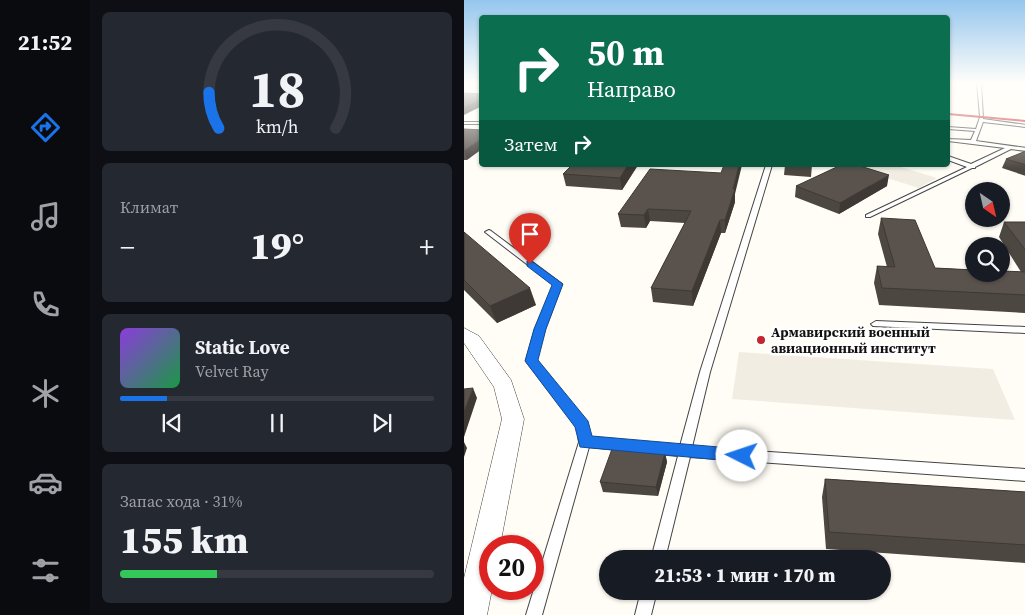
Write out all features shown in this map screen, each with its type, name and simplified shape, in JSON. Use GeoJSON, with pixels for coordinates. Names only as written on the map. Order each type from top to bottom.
{"type":"FeatureCollection","features":[{"type":"Feature","properties":{"kind":"street"},"geometry":{"type":"LineString","coordinates":[[464,334],[472,340],[504,386],[513,419],[470,615]]}},
{"type":"Feature","properties":{"kind":"lane"},"geometry":{"type":"LineString","coordinates":[[973,142],[982,117],[981,111]]}},
{"type":"Feature","properties":{"kind":"lane"},"geometry":{"type":"LineString","coordinates":[[980,120],[1025,126]]}},
{"type":"Feature","properties":{"kind":"lane"},"geometry":{"type":"LineString","coordinates":[[464,123],[479,123]]}},
{"type":"Feature","properties":{"kind":"lane"},"geometry":{"type":"LineString","coordinates":[[950,128],[977,130]]}},
{"type":"Feature","properties":{"kind":"lane"},"geometry":{"type":"LineString","coordinates":[[950,140],[1025,150]]}},
{"type":"Feature","properties":{"kind":"lane"},"geometry":{"type":"LineString","coordinates":[[868,216],[974,167],[1010,148]]}},
{"type":"Feature","properties":{"kind":"lane"},"geometry":{"type":"LineString","coordinates":[[950,159],[974,167]]}},
{"type":"Feature","properties":{"kind":"lane"},"geometry":{"type":"LineString","coordinates":[[660,550],[705,372],[768,167]]}},
{"type":"Feature","properties":{"kind":"lane"},"geometry":{"type":"LineString","coordinates":[[489,232],[558,284],[540,329],[531,361],[583,426],[585,442],[534,615]]}},
{"type":"Feature","properties":{"kind":"lane"},"geometry":{"type":"LineString","coordinates":[[876,324],[1025,330]]}},
{"type":"Feature","properties":{"kind":"lane"},"geometry":{"type":"LineString","coordinates":[[585,442],[686,452],[1025,475]]}},
{"type":"Feature","properties":{"kind":"lane"},"geometry":{"type":"LineString","coordinates":[[643,615],[647,600]]}},
{"type":"Feature","properties":{"kind":"shaded area"},"geometry":{"type":"Polygon","coordinates":[[[862,167],[901,167],[937,178],[919,188],[858,169],[862,167]]]}},
{"type":"Feature","properties":{"kind":"shaded area"},"geometry":{"type":"Polygon","coordinates":[[[739,352],[993,369],[1015,420],[732,399],[739,352]]]}},
{"type":"Feature","properties":{"kind":"building"},"geometry":{"type":"Polygon","coordinates":[[[464,129],[479,130],[479,140],[464,151],[464,129]]]}},
{"type":"Feature","properties":{"kind":"building"},"geometry":{"type":"Polygon","coordinates":[[[1026,151],[1026,165],[1006,159],[1026,151]]]}},
{"type":"Feature","properties":{"kind":"building"},"geometry":{"type":"Polygon","coordinates":[[[570,167],[627,167],[620,178],[563,174],[570,167]]]}},
{"type":"Feature","properties":{"kind":"building"},"geometry":{"type":"Polygon","coordinates":[[[723,167],[738,167],[733,189],[735,189],[725,220],[720,220],[692,291],[651,288],[691,211],[648,209],[644,215],[618,214],[650,169],[721,173],[723,167]]]}},
{"type":"Feature","properties":{"kind":"building"},"geometry":{"type":"Polygon","coordinates":[[[837,167],[863,167],[889,175],[840,203],[796,186],[837,167]]]}},
{"type":"Feature","properties":{"kind":"building"},"geometry":{"type":"Polygon","coordinates":[[[881,218],[915,220],[935,268],[965,270],[965,282],[1010,282],[1010,271],[1026,272],[1026,295],[882,288],[877,266],[895,267],[881,218]]]}},
{"type":"Feature","properties":{"kind":"building"},"geometry":{"type":"Polygon","coordinates":[[[1010,222],[1026,222],[1026,251],[1009,228],[1010,222]]]}},
{"type":"Feature","properties":{"kind":"building"},"geometry":{"type":"Polygon","coordinates":[[[464,232],[530,288],[490,306],[464,280],[464,232]]]}},
{"type":"Feature","properties":{"kind":"building"},"geometry":{"type":"Polygon","coordinates":[[[473,388],[464,412],[464,389],[473,388]]]}},
{"type":"Feature","properties":{"kind":"building"},"geometry":{"type":"Polygon","coordinates":[[[612,449],[665,453],[656,487],[600,482],[612,449]]]}},
{"type":"Feature","properties":{"kind":"building"},"geometry":{"type":"Polygon","coordinates":[[[825,479],[1026,492],[1026,545],[829,532],[825,479]]]}},
{"type":"Feature","properties":{"kind":"railway"},"geometry":{"type":"LineString","coordinates":[[950,114],[1026,121]]}},
{"type":"Feature","properties":{"kind":"place","name":"Армавирский военный авиационный институт"},"geometry":{"type":"Point","coordinates":[761,340]}},
{"type":"Feature","properties":{"kind":"route"},"geometry":{"type":"LineString","coordinates":[[530,264],[558,284],[540,329],[531,361],[583,426],[585,442],[742,456]]}}]}
